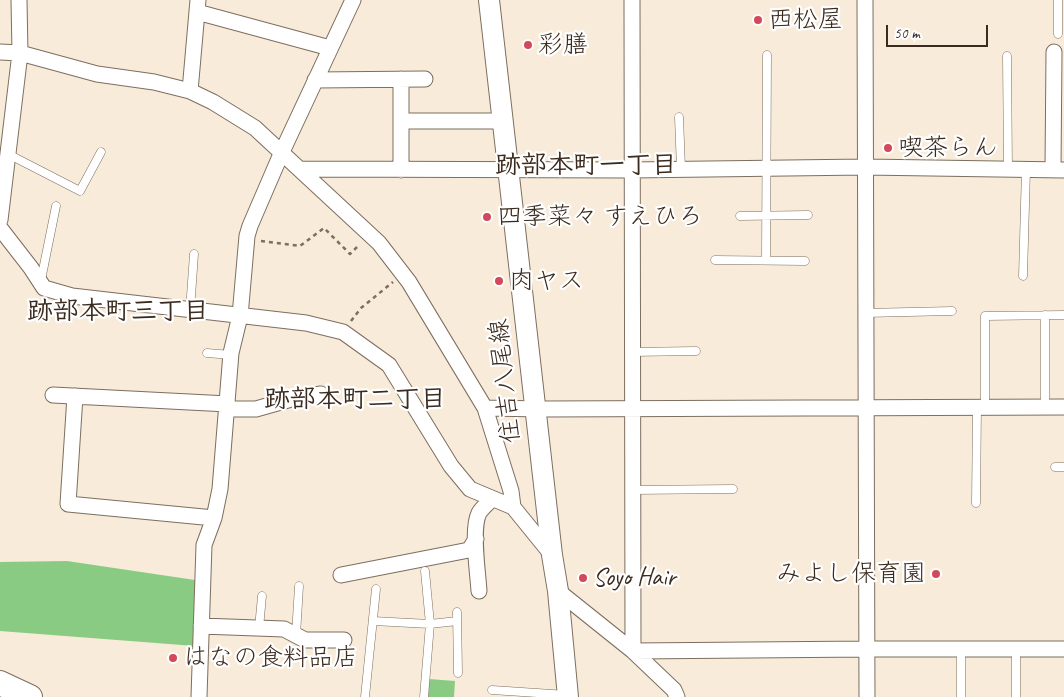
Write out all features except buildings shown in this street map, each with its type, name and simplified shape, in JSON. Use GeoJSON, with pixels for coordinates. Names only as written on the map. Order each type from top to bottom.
{"type":"FeatureCollection","features":[{"type":"Feature","properties":{"kind":"highway"},"geometry":{"type":"LineString","coordinates":[[0,683],[30,697]]}},
{"type":"Feature","properties":{"kind":"main road","name":"住吉八尾線"},"geometry":{"type":"LineString","coordinates":[[489,0],[552,555],[558,591],[568,696]]}},
{"type":"Feature","properties":{"kind":"street"},"geometry":{"type":"LineString","coordinates":[[0,220],[8,154],[5,137],[20,53],[20,0]]}},
{"type":"Feature","properties":{"kind":"street"},"geometry":{"type":"LineString","coordinates":[[199,697],[204,545],[214,518],[220,490],[231,355],[240,316],[247,239],[250,226],[280,154],[353,0]]}},
{"type":"Feature","properties":{"kind":"street"},"geometry":{"type":"LineString","coordinates":[[632,0],[633,651]]}},
{"type":"Feature","properties":{"kind":"street"},"geometry":{"type":"LineString","coordinates":[[865,0],[867,697]]}},
{"type":"Feature","properties":{"kind":"street"},"geometry":{"type":"LineString","coordinates":[[190,91],[198,6],[330,48]]}},
{"type":"Feature","properties":{"kind":"street"},"geometry":{"type":"LineString","coordinates":[[0,52],[20,53],[97,74],[154,82],[190,91],[213,102],[255,128],[280,154],[301,169],[379,243],[404,274],[485,408],[511,490],[513,507]]}},
{"type":"Feature","properties":{"kind":"street"},"geometry":{"type":"LineString","coordinates":[[301,169],[631,170],[865,167],[1058,170],[1054,52]]}},
{"type":"Feature","properties":{"kind":"street"},"geometry":{"type":"LineString","coordinates":[[401,79],[401,170]]}},
{"type":"Feature","properties":{"kind":"street"},"geometry":{"type":"LineString","coordinates":[[315,80],[425,79]]}},
{"type":"Feature","properties":{"kind":"street"},"geometry":{"type":"LineString","coordinates":[[401,121],[503,121]]}},
{"type":"Feature","properties":{"kind":"street"},"geometry":{"type":"LineString","coordinates":[[0,228],[44,288],[72,296],[306,323],[343,332],[389,365],[451,466],[470,489],[513,507],[552,555]]}},
{"type":"Feature","properties":{"kind":"street"},"geometry":{"type":"LineString","coordinates":[[53,395],[256,409],[295,398],[321,394]]}},
{"type":"Feature","properties":{"kind":"street"},"geometry":{"type":"LineString","coordinates":[[75,396],[68,504],[214,518]]}},
{"type":"Feature","properties":{"kind":"street"},"geometry":{"type":"LineString","coordinates":[[485,408],[1064,407]]}},
{"type":"Feature","properties":{"kind":"street"},"geometry":{"type":"LineString","coordinates":[[479,591],[476,539],[478,518],[480,512],[492,499]]}},
{"type":"Feature","properties":{"kind":"street"},"geometry":{"type":"LineString","coordinates":[[340,575],[469,550],[476,539]]}},
{"type":"Feature","properties":{"kind":"street"},"geometry":{"type":"LineString","coordinates":[[558,591],[633,651],[674,690],[677,697]]}},
{"type":"Feature","properties":{"kind":"street"},"geometry":{"type":"LineString","coordinates":[[201,626],[284,629],[305,640],[344,640]]}},
{"type":"Feature","properties":{"kind":"street"},"geometry":{"type":"LineString","coordinates":[[633,651],[1064,649]]}},
{"type":"Feature","properties":{"kind":"lane"},"geometry":{"type":"LineString","coordinates":[[1058,0],[1058,34]]}},
{"type":"Feature","properties":{"kind":"lane"},"geometry":{"type":"LineString","coordinates":[[766,260],[767,55]]}},
{"type":"Feature","properties":{"kind":"lane"},"geometry":{"type":"LineString","coordinates":[[1007,56],[1008,169]]}},
{"type":"Feature","properties":{"kind":"lane"},"geometry":{"type":"LineString","coordinates":[[679,117],[681,169]]}},
{"type":"Feature","properties":{"kind":"lane"},"geometry":{"type":"LineString","coordinates":[[8,154],[80,191],[101,152]]}},
{"type":"Feature","properties":{"kind":"lane"},"geometry":{"type":"LineString","coordinates":[[1023,276],[1026,169]]}},
{"type":"Feature","properties":{"kind":"lane"},"geometry":{"type":"LineString","coordinates":[[41,283],[56,206]]}},
{"type":"Feature","properties":{"kind":"lane"},"geometry":{"type":"LineString","coordinates":[[740,216],[808,215]]}},
{"type":"Feature","properties":{"kind":"lane"},"geometry":{"type":"LineString","coordinates":[[190,310],[194,254]]}},
{"type":"Feature","properties":{"kind":"lane"},"geometry":{"type":"LineString","coordinates":[[715,260],[805,261]]}},
{"type":"Feature","properties":{"kind":"lane"},"geometry":{"type":"LineString","coordinates":[[866,313],[952,311]]}},
{"type":"Feature","properties":{"kind":"lane"},"geometry":{"type":"LineString","coordinates":[[976,502],[985,316],[1062,314]]}},
{"type":"Feature","properties":{"kind":"lane"},"geometry":{"type":"LineString","coordinates":[[1045,315],[1045,407]]}},
{"type":"Feature","properties":{"kind":"lane"},"geometry":{"type":"LineString","coordinates":[[632,352],[696,351]]}},
{"type":"Feature","properties":{"kind":"lane"},"geometry":{"type":"LineString","coordinates":[[207,353],[231,355]]}},
{"type":"Feature","properties":{"kind":"lane"},"geometry":{"type":"LineString","coordinates":[[1055,467],[1064,467]]}},
{"type":"Feature","properties":{"kind":"lane"},"geometry":{"type":"LineString","coordinates":[[632,490],[734,489]]}},
{"type":"Feature","properties":{"kind":"lane"},"geometry":{"type":"LineString","coordinates":[[424,697],[430,624],[425,572]]}},
{"type":"Feature","properties":{"kind":"lane"},"geometry":{"type":"LineString","coordinates":[[296,635],[299,586]]}},
{"type":"Feature","properties":{"kind":"lane"},"geometry":{"type":"LineString","coordinates":[[365,697],[376,590]]}},
{"type":"Feature","properties":{"kind":"lane"},"geometry":{"type":"LineString","coordinates":[[259,628],[262,596]]}},
{"type":"Feature","properties":{"kind":"lane"},"geometry":{"type":"LineString","coordinates":[[373,620],[430,624],[457,616],[458,673]]}},
{"type":"Feature","properties":{"kind":"lane"},"geometry":{"type":"LineString","coordinates":[[961,649],[961,697]]}},
{"type":"Feature","properties":{"kind":"lane"},"geometry":{"type":"LineString","coordinates":[[1016,649],[1016,697]]}},
{"type":"Feature","properties":{"kind":"lane"},"geometry":{"type":"LineString","coordinates":[[492,690],[568,696]]}},
{"type":"Feature","properties":{"kind":"path"},"geometry":{"type":"LineString","coordinates":[[247,239],[300,246],[324,228],[350,254],[370,235]]}},
{"type":"Feature","properties":{"kind":"path"},"geometry":{"type":"LineString","coordinates":[[343,332],[361,308],[404,274]]}},
{"type":"Feature","properties":{"kind":"green space"},"geometry":{"type":"Polygon","coordinates":[[[67,561],[195,580],[195,646],[0,631],[0,562],[67,561]]]}},
{"type":"Feature","properties":{"kind":"green space"},"geometry":{"type":"Polygon","coordinates":[[[429,679],[455,681],[454,697],[428,697],[429,679]]]}},
{"type":"Feature","properties":{"kind":"place","name":"西松屋"},"geometry":{"type":"Point","coordinates":[758,20]}},
{"type":"Feature","properties":{"kind":"place","name":"彩膳"},"geometry":{"type":"Point","coordinates":[528,45]}},
{"type":"Feature","properties":{"kind":"place","name":"喫茶らん"},"geometry":{"type":"Point","coordinates":[888,148]}},
{"type":"Feature","properties":{"kind":"place","name":"四季菜々 すえひろ"},"geometry":{"type":"Point","coordinates":[487,217]}},
{"type":"Feature","properties":{"kind":"place","name":"肉ヤス"},"geometry":{"type":"Point","coordinates":[499,281]}},
{"type":"Feature","properties":{"kind":"place","name":"みよし保育園"},"geometry":{"type":"Point","coordinates":[936,574]}},
{"type":"Feature","properties":{"kind":"place","name":"Soyo Hair"},"geometry":{"type":"Point","coordinates":[583,578]}},
{"type":"Feature","properties":{"kind":"place","name":"はなの食料品店"},"geometry":{"type":"Point","coordinates":[173,658]}},
{"type":"Feature","properties":{"kind":"district","name":"跡部本町一丁目"},"geometry":{"type":"Point","coordinates":[586,166]}},
{"type":"Feature","properties":{"kind":"district","name":"跡部本町三丁目"},"geometry":{"type":"Point","coordinates":[118,312]}},
{"type":"Feature","properties":{"kind":"district","name":"跡部本町二丁目"},"geometry":{"type":"Point","coordinates":[355,400]}}]}
